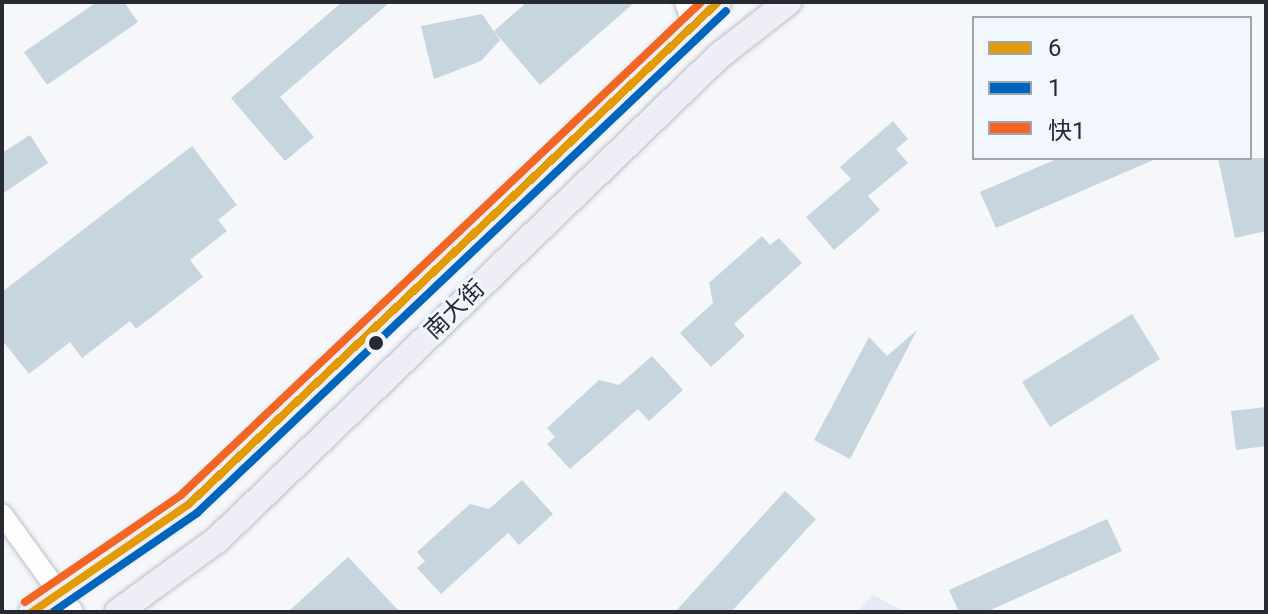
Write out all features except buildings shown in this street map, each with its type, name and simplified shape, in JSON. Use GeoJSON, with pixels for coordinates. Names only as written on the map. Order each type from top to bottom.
{"type":"FeatureCollection","features":[{"type":"Feature","properties":{"kind":"main road","name":"南大街"},"geometry":{"type":"LineString","coordinates":[[32,612],[68,604],[189,504],[688,12],[718,2]]}},
{"type":"Feature","properties":{"kind":"main road","name":"南大街"},"geometry":{"type":"LineString","coordinates":[[118,612],[218,539],[719,56],[788,2]]}},
{"type":"Feature","properties":{"kind":"street"},"geometry":{"type":"LineString","coordinates":[[2,514],[68,604]]}},
{"type":"Feature","properties":{"kind":"shaded area"},"geometry":{"type":"Polygon","coordinates":[[[873,595],[905,612],[856,612],[873,595]]]}},
{"type":"Feature","properties":{"kind":"transit line","name":"快1"},"geometry":{"type":"LineString","coordinates":[[25,602],[181,495],[701,2]]}},
{"type":"Feature","properties":{"kind":"transit line","name":"6"},"geometry":{"type":"LineString","coordinates":[[32,612],[189,504],[718,2]]}},
{"type":"Feature","properties":{"kind":"transit line","name":"1"},"geometry":{"type":"LineString","coordinates":[[53,612],[197,513],[726,11]]}}]}
